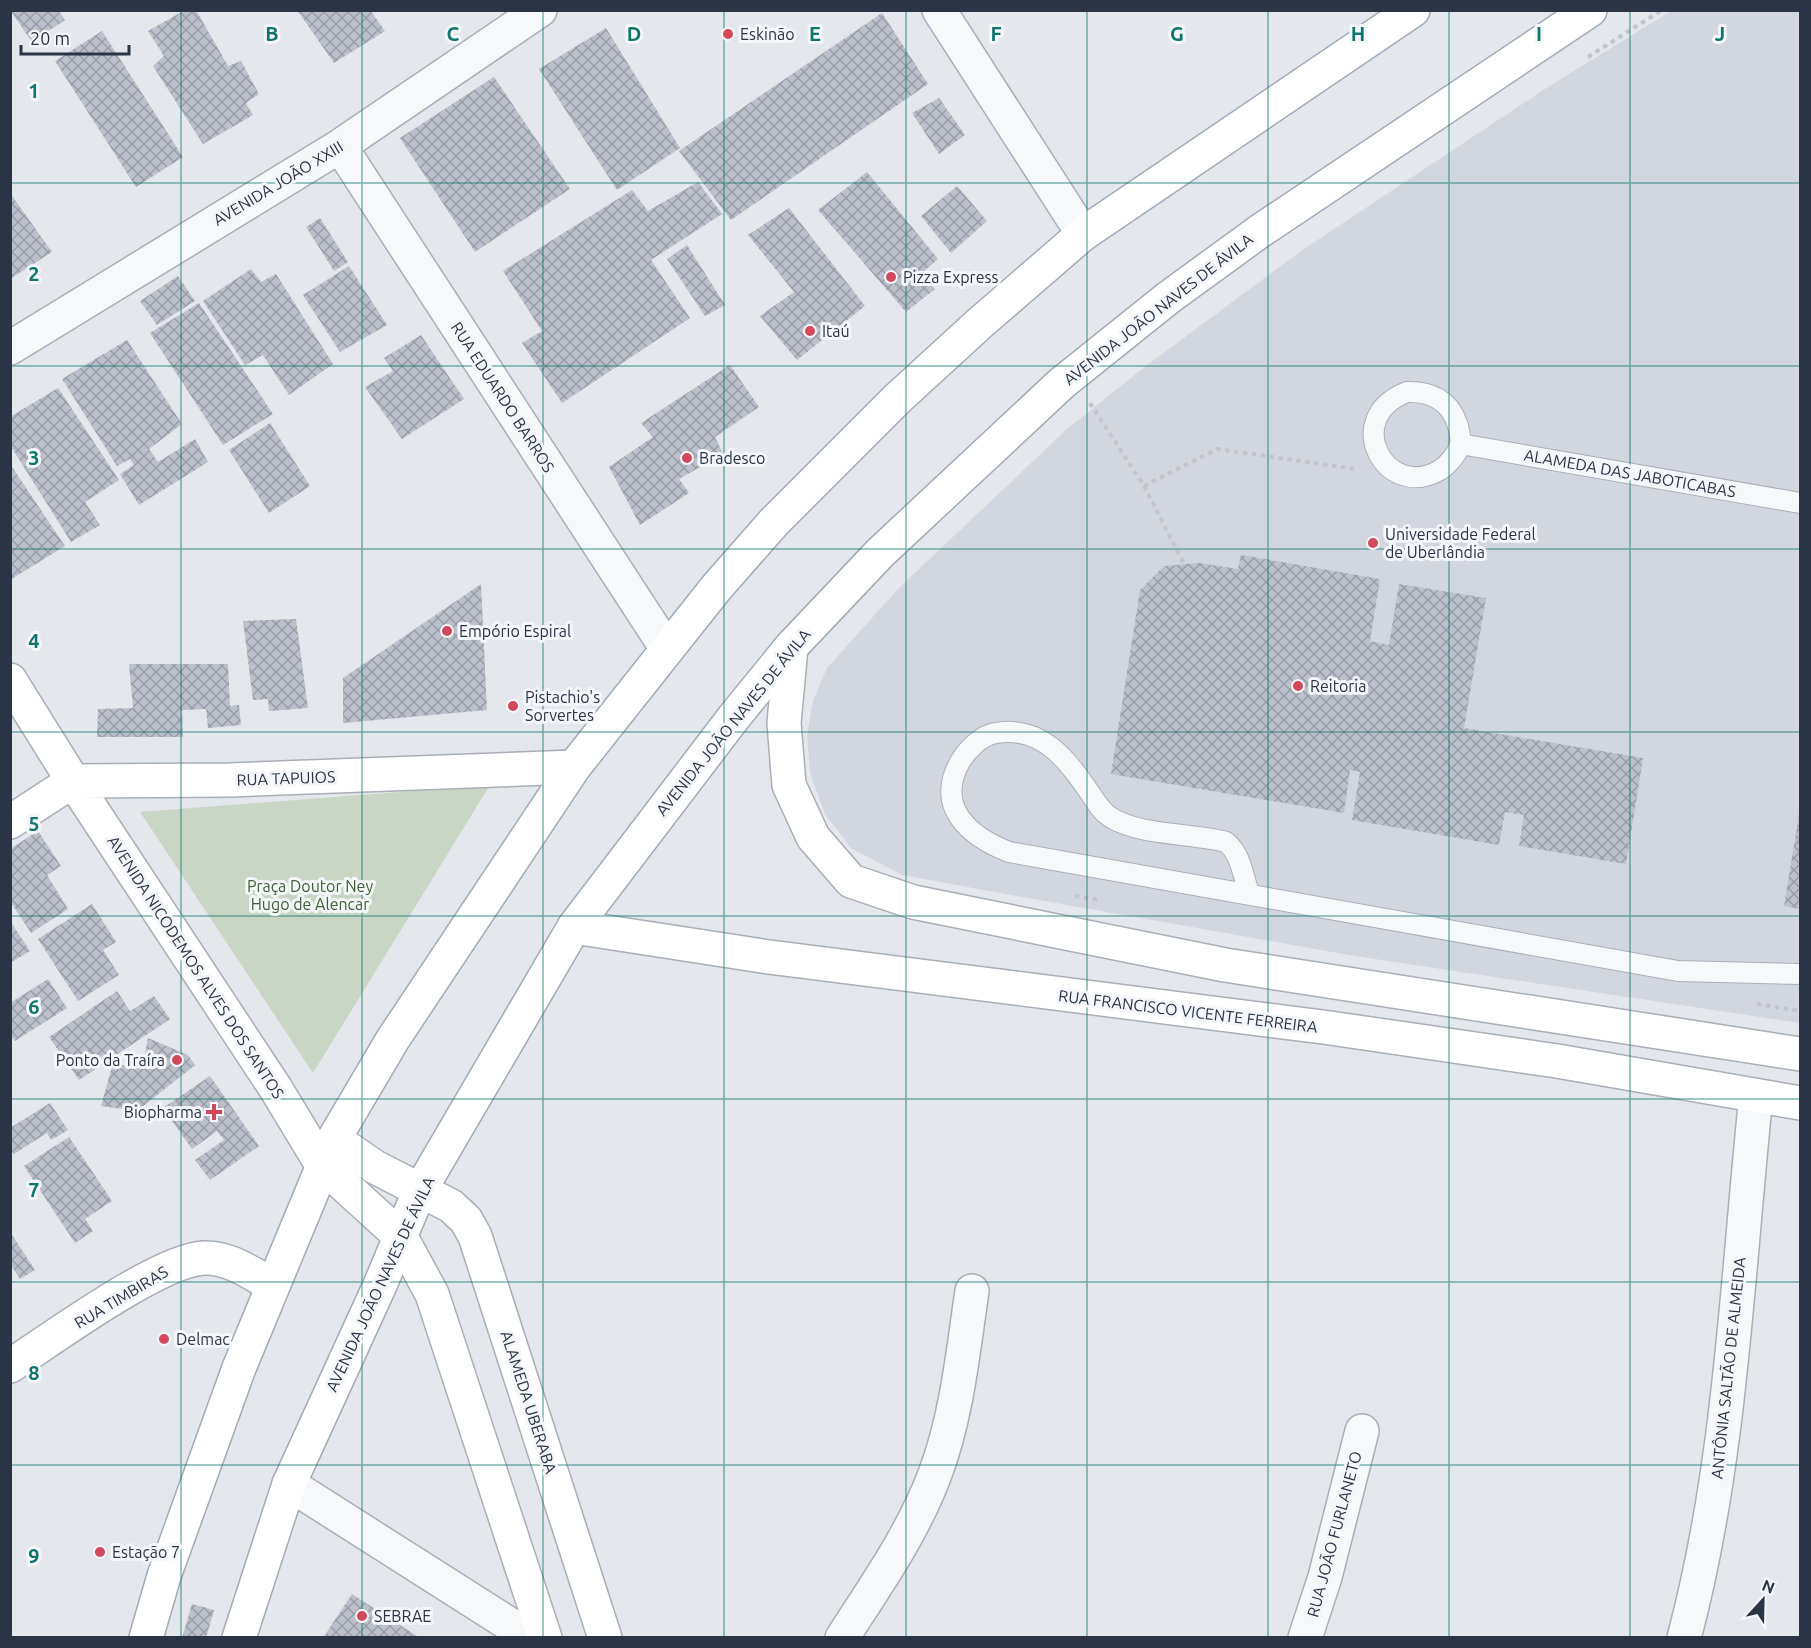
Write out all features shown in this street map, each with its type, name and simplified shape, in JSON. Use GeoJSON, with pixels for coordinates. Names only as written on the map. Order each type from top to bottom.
{"type":"FeatureCollection","features":[{"type":"Feature","properties":{"kind":"main road"},"geometry":{"type":"LineString","coordinates":[[146,1638],[164,1575],[191,1499],[272,1285],[328,1152],[393,1039],[574,767],[716,588],[774,522],[897,399],[1083,234],[1413,10]]}},
{"type":"Feature","properties":{"kind":"main road","name":"AVENIDA JOÃO NAVES DE ÁVILA"},"geometry":{"type":"LineString","coordinates":[[239,1638],[289,1484],[401,1237],[419,1192],[574,927],[734,717],[791,647],[880,553],[1082,387],[1168,298],[1260,231],[1590,10]]}},
{"type":"Feature","properties":{"kind":"main road"},"geometry":{"type":"LineString","coordinates":[[791,647],[784,723],[789,785],[813,837],[851,881],[913,903],[1225,965],[1800,1054]]}},
{"type":"Feature","properties":{"kind":"main road","name":"AVENIDA NICODEMOS ALVES DOS SANTOS"},"geometry":{"type":"LineString","coordinates":[[10,680],[73,781],[276,1089],[401,1237]]}},
{"type":"Feature","properties":{"kind":"main road","name":"RUA TAPUIOS"},"geometry":{"type":"LineString","coordinates":[[73,781],[230,780],[574,767]]}},
{"type":"Feature","properties":{"kind":"main road"},"geometry":{"type":"LineString","coordinates":[[10,822],[73,781]]}},
{"type":"Feature","properties":{"kind":"main road","name":"RUA FRANCISCO VICENTE FERREIRA"},"geometry":{"type":"LineString","coordinates":[[574,927],[762,956],[1323,1028],[1557,1061],[1800,1103]]}},
{"type":"Feature","properties":{"kind":"main road"},"geometry":{"type":"LineString","coordinates":[[1323,1028],[1327,982]]}},
{"type":"Feature","properties":{"kind":"main road","name":"ALAMEDA UBERABA"},"geometry":{"type":"LineString","coordinates":[[328,1152],[375,1167],[419,1192],[451,1206],[466,1220],[475,1236],[605,1638]]}},
{"type":"Feature","properties":{"kind":"main road"},"geometry":{"type":"LineString","coordinates":[[401,1237],[432,1294],[545,1638]]}},
{"type":"Feature","properties":{"kind":"main road","name":"RUA TIMBIRAS"},"geometry":{"type":"LineString","coordinates":[[10,1366],[137,1285],[189,1260],[205,1257],[236,1264],[272,1285]]}},
{"type":"Feature","properties":{"kind":"street","name":"AVENIDA JOÃO XXIII"},"geometry":{"type":"LineString","coordinates":[[10,348],[340,146],[540,10]]}},
{"type":"Feature","properties":{"kind":"street"},"geometry":{"type":"LineString","coordinates":[[939,10],[1083,234]]}},
{"type":"Feature","properties":{"kind":"street","name":"RUA EDUARDO BARROS"},"geometry":{"type":"LineString","coordinates":[[340,146],[667,649]]}},
{"type":"Feature","properties":{"kind":"street","name":"ANTÔNIA SALTÃO DE ALMEIDA"},"geometry":{"type":"LineString","coordinates":[[1684,1638],[1702,1568],[1723,1446],[1756,1096]]}},
{"type":"Feature","properties":{"kind":"street"},"geometry":{"type":"LineString","coordinates":[[842,1638],[890,1564],[934,1476],[947,1437],[972,1291]]}},
{"type":"Feature","properties":{"kind":"street","name":"RUA JOÃO FURLANETO"},"geometry":{"type":"LineString","coordinates":[[1305,1638],[1325,1576],[1362,1431]]}},
{"type":"Feature","properties":{"kind":"street"},"geometry":{"type":"LineString","coordinates":[[289,1484],[531,1638]]}},
{"type":"Feature","properties":{"kind":"lane"},"geometry":{"type":"LineString","coordinates":[[1407,392],[1420,392],[1434,396],[1446,404],[1454,415],[1460,444],[1444,467],[1432,474],[1418,477],[1404,476],[1384,463],[1374,446],[1372,432],[1375,418],[1383,406],[1394,397],[1407,392]]}},
{"type":"Feature","properties":{"kind":"lane","name":"ALAMEDA DAS JABOTICABAS"},"geometry":{"type":"LineString","coordinates":[[1460,444],[1800,503]]}},
{"type":"Feature","properties":{"kind":"lane"},"geometry":{"type":"LineString","coordinates":[[1249,893],[1234,848],[1226,842],[1140,827],[1109,816],[1100,808],[1066,758],[1048,743],[1031,735],[1011,731],[993,733],[967,751],[957,767],[951,785],[956,810],[973,834],[986,843],[1009,852],[1678,971],[1800,974]]}},
{"type":"Feature","properties":{"kind":"path"},"geometry":{"type":"LineString","coordinates":[[1584,60],[1662,10]]}},
{"type":"Feature","properties":{"kind":"path"},"geometry":{"type":"LineString","coordinates":[[1082,387],[1084,406]]}},
{"type":"Feature","properties":{"kind":"path"},"geometry":{"type":"LineString","coordinates":[[1082,387],[1144,486],[1184,564]]}},
{"type":"Feature","properties":{"kind":"path"},"geometry":{"type":"LineString","coordinates":[[1144,486],[1217,449],[1361,470],[1384,463]]}},
{"type":"Feature","properties":{"kind":"path"},"geometry":{"type":"LineString","coordinates":[[1067,895],[1103,900]]}},
{"type":"Feature","properties":{"kind":"path"},"geometry":{"type":"LineString","coordinates":[[1753,1003],[1800,1011]]}},
{"type":"Feature","properties":{"kind":"shaded area","name":"Universidade Federal de Uberlândia"},"geometry":{"type":"Polygon","coordinates":[[[1671,11],[1800,11],[1800,1023],[1355,956],[902,875],[851,848],[825,814],[810,773],[807,734],[813,701],[827,668],[898,589],[1067,429],[1146,366],[1301,251],[1548,87],[1671,11]]]}},
{"type":"Feature","properties":{"kind":"green space","name":"Praça Doutor Ney Hugo de Alencar"},"geometry":{"type":"Polygon","coordinates":[[[490,785],[313,1073],[140,812],[490,785]]]}},
{"type":"Feature","properties":{"kind":"building"},"geometry":{"type":"Polygon","coordinates":[[[10,10],[58,10],[65,20],[32,42],[10,10]]]}},
{"type":"Feature","properties":{"kind":"building"},"geometry":{"type":"Polygon","coordinates":[[[185,10],[196,10],[228,66],[241,61],[259,94],[246,103],[253,115],[203,144],[153,66],[164,56],[148,31],[185,10]]]}},
{"type":"Feature","properties":{"kind":"building"},"geometry":{"type":"Polygon","coordinates":[[[297,10],[370,10],[385,31],[334,63],[297,10]]]}},
{"type":"Feature","properties":{"kind":"building"},"geometry":{"type":"Polygon","coordinates":[[[882,13],[928,84],[731,220],[679,151],[882,13]]]}},
{"type":"Feature","properties":{"kind":"building"},"geometry":{"type":"Polygon","coordinates":[[[606,28],[680,148],[617,190],[539,69],[606,28]]]}},
{"type":"Feature","properties":{"kind":"building"},"geometry":{"type":"Polygon","coordinates":[[[102,31],[183,157],[136,187],[55,61],[102,31]]]}},
{"type":"Feature","properties":{"kind":"building"},"geometry":{"type":"Polygon","coordinates":[[[494,77],[570,189],[475,252],[400,138],[494,77]]]}},
{"type":"Feature","properties":{"kind":"building"},"geometry":{"type":"Polygon","coordinates":[[[939,98],[965,135],[939,154],[912,113],[939,98]]]}},
{"type":"Feature","properties":{"kind":"building"},"geometry":{"type":"Polygon","coordinates":[[[867,172],[938,259],[921,274],[935,289],[906,312],[818,210],[867,172]]]}},
{"type":"Feature","properties":{"kind":"building"},"geometry":{"type":"Polygon","coordinates":[[[698,182],[722,214],[651,260],[690,318],[562,403],[522,343],[542,331],[503,271],[632,190],[648,211],[698,182]]]}},
{"type":"Feature","properties":{"kind":"building"},"geometry":{"type":"Polygon","coordinates":[[[957,186],[987,221],[951,253],[921,216],[957,186]]]}},
{"type":"Feature","properties":{"kind":"building"},"geometry":{"type":"Polygon","coordinates":[[[10,193],[52,252],[10,279],[10,193]]]}},
{"type":"Feature","properties":{"kind":"building"},"geometry":{"type":"Polygon","coordinates":[[[789,208],[865,306],[797,360],[760,316],[794,292],[748,235],[789,208]]]}},
{"type":"Feature","properties":{"kind":"building"},"geometry":{"type":"Polygon","coordinates":[[[320,218],[348,262],[334,271],[306,227],[320,218]]]}},
{"type":"Feature","properties":{"kind":"building"},"geometry":{"type":"Polygon","coordinates":[[[687,245],[725,305],[705,316],[667,259],[687,245]]]}},
{"type":"Feature","properties":{"kind":"building"},"geometry":{"type":"Polygon","coordinates":[[[349,266],[387,325],[340,352],[303,295],[349,266]]]}},
{"type":"Feature","properties":{"kind":"building"},"geometry":{"type":"Polygon","coordinates":[[[251,269],[261,282],[276,274],[333,364],[289,395],[263,355],[245,365],[203,301],[251,269]]]}},
{"type":"Feature","properties":{"kind":"building"},"geometry":{"type":"Polygon","coordinates":[[[178,276],[195,301],[157,325],[140,301],[178,276]]]}},
{"type":"Feature","properties":{"kind":"building"},"geometry":{"type":"Polygon","coordinates":[[[199,303],[273,414],[223,445],[150,333],[199,303]]]}},
{"type":"Feature","properties":{"kind":"building"},"geometry":{"type":"Polygon","coordinates":[[[421,335],[464,399],[402,439],[365,387],[393,371],[384,358],[421,335]]]}},
{"type":"Feature","properties":{"kind":"building"},"geometry":{"type":"Polygon","coordinates":[[[127,340],[182,424],[149,449],[158,462],[195,439],[208,462],[139,505],[120,474],[134,465],[130,459],[117,466],[62,379],[127,340]]]}},
{"type":"Feature","properties":{"kind":"building"},"geometry":{"type":"Polygon","coordinates":[[[730,365],[759,407],[715,437],[723,454],[679,479],[689,493],[640,525],[609,467],[653,437],[641,423],[730,365]]]}},
{"type":"Feature","properties":{"kind":"building"},"geometry":{"type":"Polygon","coordinates":[[[58,388],[119,480],[85,502],[100,525],[71,542],[10,445],[10,417],[58,388]]]}},
{"type":"Feature","properties":{"kind":"building"},"geometry":{"type":"Polygon","coordinates":[[[270,423],[310,486],[269,513],[229,450],[270,423]]]}},
{"type":"Feature","properties":{"kind":"building"},"geometry":{"type":"Polygon","coordinates":[[[10,464],[65,546],[10,580],[10,464]]]}},
{"type":"Feature","properties":{"kind":"building","name":"Reitoria"},"geometry":{"type":"Polygon","coordinates":[[[1241,555],[1380,579],[1370,641],[1389,645],[1399,584],[1486,598],[1464,728],[1643,758],[1626,864],[1519,846],[1524,815],[1505,812],[1499,845],[1352,820],[1360,772],[1350,770],[1344,813],[1111,774],[1140,590],[1164,566],[1199,563],[1238,569],[1241,555]]]}},
{"type":"Feature","properties":{"kind":"building","name":"Empório Espiral"},"geometry":{"type":"Polygon","coordinates":[[[481,584],[487,710],[343,723],[343,678],[481,584]]]}},
{"type":"Feature","properties":{"kind":"building"},"geometry":{"type":"Polygon","coordinates":[[[296,619],[308,708],[269,711],[268,699],[253,700],[243,621],[296,619]]]}},
{"type":"Feature","properties":{"kind":"building"},"geometry":{"type":"Polygon","coordinates":[[[129,664],[228,664],[230,706],[239,705],[241,725],[208,728],[206,709],[182,710],[183,737],[97,737],[98,709],[133,708],[129,664]]]}},
{"type":"Feature","properties":{"kind":"building"},"geometry":{"type":"Polygon","coordinates":[[[1800,815],[1800,909],[1784,906],[1800,815]]]}},
{"type":"Feature","properties":{"kind":"building"},"geometry":{"type":"Polygon","coordinates":[[[38,831],[61,866],[47,875],[68,909],[31,933],[10,901],[10,849],[38,831]]]}},
{"type":"Feature","properties":{"kind":"building"},"geometry":{"type":"Polygon","coordinates":[[[92,904],[116,942],[103,950],[119,975],[78,1001],[38,939],[92,904]]]}},
{"type":"Feature","properties":{"kind":"building"},"geometry":{"type":"Polygon","coordinates":[[[10,921],[30,951],[10,963],[10,921]]]}},
{"type":"Feature","properties":{"kind":"building"},"geometry":{"type":"Polygon","coordinates":[[[48,979],[67,1008],[15,1041],[10,1035],[10,1003],[48,979]]]}},
{"type":"Feature","properties":{"kind":"building"},"geometry":{"type":"Polygon","coordinates":[[[117,991],[130,1011],[154,996],[170,1019],[79,1080],[49,1037],[117,991]]]}},
{"type":"Feature","properties":{"kind":"building"},"geometry":{"type":"Polygon","coordinates":[[[148,1038],[188,1055],[195,1065],[137,1111],[101,1106],[113,1063],[142,1069],[148,1038]]]}},
{"type":"Feature","properties":{"kind":"building"},"geometry":{"type":"Polygon","coordinates":[[[210,1076],[259,1146],[210,1180],[195,1160],[224,1140],[217,1131],[192,1149],[163,1108],[210,1076]]]}},
{"type":"Feature","properties":{"kind":"building"},"geometry":{"type":"Polygon","coordinates":[[[50,1103],[68,1130],[51,1140],[47,1133],[14,1154],[10,1149],[10,1128],[50,1103]]]}},
{"type":"Feature","properties":{"kind":"building"},"geometry":{"type":"Polygon","coordinates":[[[69,1137],[112,1201],[85,1219],[93,1231],[75,1243],[24,1166],[69,1137]]]}},
{"type":"Feature","properties":{"kind":"building"},"geometry":{"type":"Polygon","coordinates":[[[10,1232],[35,1270],[20,1279],[10,1264],[10,1232]]]}},
{"type":"Feature","properties":{"kind":"building","name":"SEBRAE"},"geometry":{"type":"Polygon","coordinates":[[[352,1594],[420,1638],[323,1638],[352,1594]]]}},
{"type":"Feature","properties":{"kind":"building"},"geometry":{"type":"Polygon","coordinates":[[[192,1604],[214,1610],[206,1638],[182,1638],[192,1604]]]}},
{"type":"Feature","properties":{"kind":"place","name":"Eskinão"},"geometry":{"type":"Point","coordinates":[728,34]}},
{"type":"Feature","properties":{"kind":"place","name":"Pizza Express"},"geometry":{"type":"Point","coordinates":[891,277]}},
{"type":"Feature","properties":{"kind":"place","name":"Itaú"},"geometry":{"type":"Point","coordinates":[810,331]}},
{"type":"Feature","properties":{"kind":"place","name":"Bradesco"},"geometry":{"type":"Point","coordinates":[687,458]}},
{"type":"Feature","properties":{"kind":"place","name":"Universidade Federal de Uberlândia"},"geometry":{"type":"Point","coordinates":[1373,543]}},
{"type":"Feature","properties":{"kind":"place","name":"Empório Espiral"},"geometry":{"type":"Point","coordinates":[447,631]}},
{"type":"Feature","properties":{"kind":"place","name":"Reitoria"},"geometry":{"type":"Point","coordinates":[1298,686]}},
{"type":"Feature","properties":{"kind":"place","name":"Pistachio's Sorvertes"},"geometry":{"type":"Point","coordinates":[513,706]}},
{"type":"Feature","properties":{"kind":"place","name":"Ponto da Traíra"},"geometry":{"type":"Point","coordinates":[177,1060]}},
{"type":"Feature","properties":{"kind":"place","name":"Biopharma"},"geometry":{"type":"Point","coordinates":[214,1112]}},
{"type":"Feature","properties":{"kind":"place","name":"Delmac"},"geometry":{"type":"Point","coordinates":[164,1339]}},
{"type":"Feature","properties":{"kind":"place","name":"Estação 7"},"geometry":{"type":"Point","coordinates":[100,1552]}},
{"type":"Feature","properties":{"kind":"place","name":"SEBRAE"},"geometry":{"type":"Point","coordinates":[362,1616]}}]}
